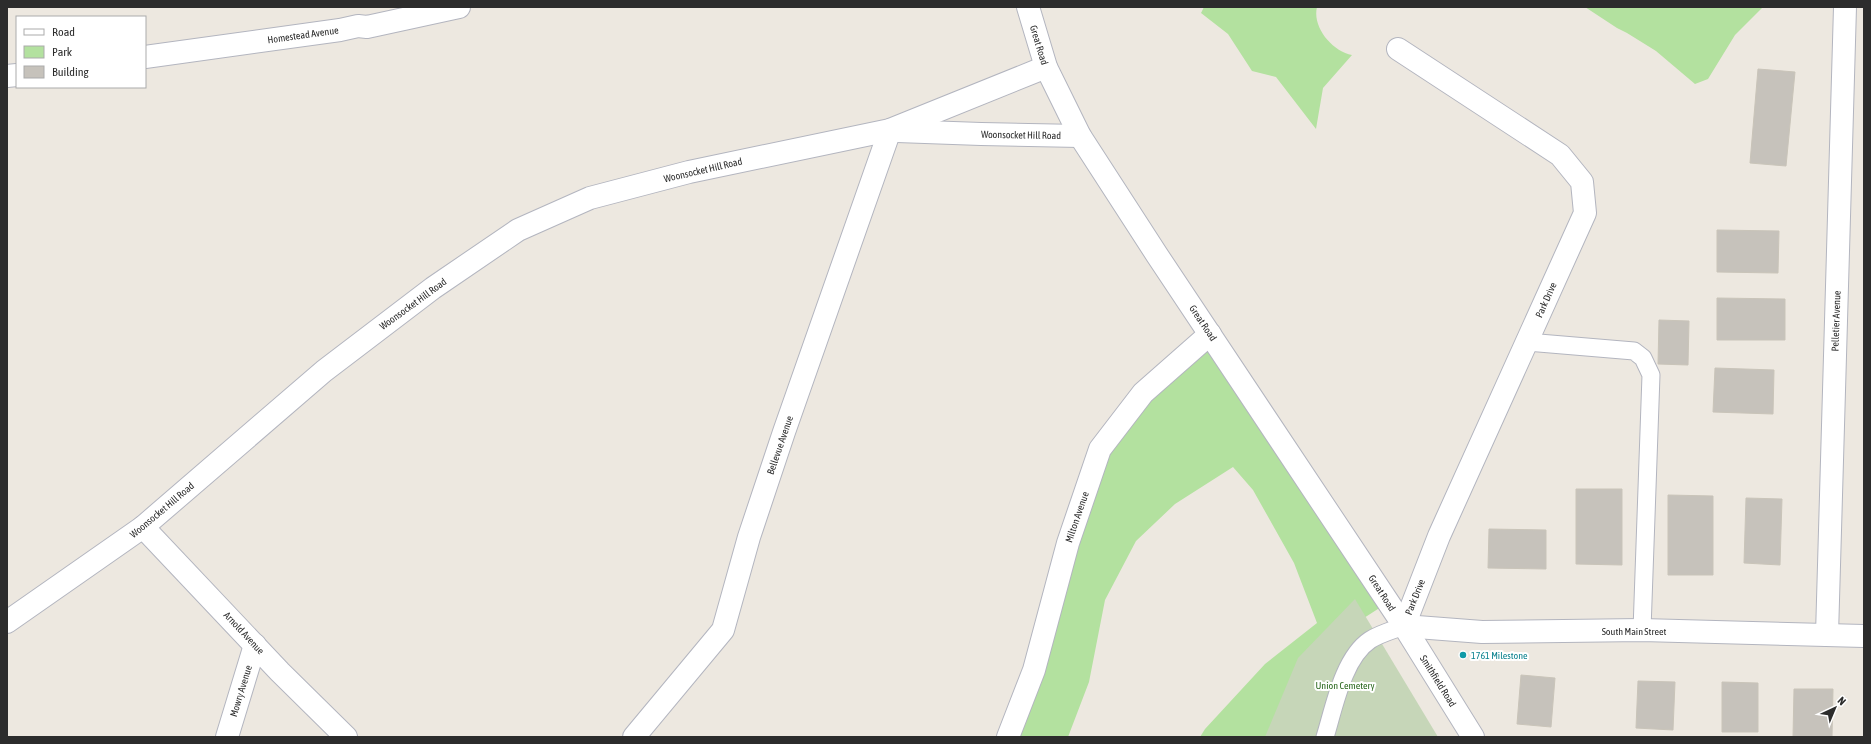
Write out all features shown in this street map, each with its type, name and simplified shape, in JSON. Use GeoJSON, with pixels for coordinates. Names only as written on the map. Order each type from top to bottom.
{"type":"FeatureCollection","features":[{"type":"Feature","properties":{"kind":"street","name":"Homestead Avenue"},"geometry":{"type":"LineString","coordinates":[[146,57],[340,30],[357,17],[367,27],[459,7]]}},
{"type":"Feature","properties":{"kind":"street","name":"Great Road"},"geometry":{"type":"LineString","coordinates":[[1028,7],[1046,67],[1080,136],[1404,626]]}},
{"type":"Feature","properties":{"kind":"street","name":"Pelletier Avenue"},"geometry":{"type":"LineString","coordinates":[[1827,635],[1845,7]]}},
{"type":"Feature","properties":{"kind":"street","name":"Park Drive"},"geometry":{"type":"LineString","coordinates":[[1398,49],[1560,156],[1582,182],[1585,213],[1439,536],[1404,626]]}},
{"type":"Feature","properties":{"kind":"street","name":"Woonsocket Hill Road"},"geometry":{"type":"LineString","coordinates":[[7,622],[143,527],[324,371],[433,288],[518,230],[590,198],[689,172],[890,130],[1046,67]]}},
{"type":"Feature","properties":{"kind":"street","name":"Woonsocket Hill Road"},"geometry":{"type":"LineString","coordinates":[[890,130],[1080,136]]}},
{"type":"Feature","properties":{"kind":"street","name":"Bellevue Avenue"},"geometry":{"type":"LineString","coordinates":[[634,737],[723,630],[749,537],[784,432],[890,130]]}},
{"type":"Feature","properties":{"kind":"street","name":"Milton Avenue"},"geometry":{"type":"LineString","coordinates":[[1008,737],[1034,670],[1068,543],[1100,449],[1143,393],[1210,334]]}},
{"type":"Feature","properties":{"kind":"street","name":"Arnold Avenue"},"geometry":{"type":"LineString","coordinates":[[143,527],[346,737]]}},
{"type":"Feature","properties":{"kind":"street","name":"South Main Street"},"geometry":{"type":"LineString","coordinates":[[1404,626],[1482,632],[1642,630],[1864,636]]}},
{"type":"Feature","properties":{"kind":"street","name":"Smithfield Road"},"geometry":{"type":"LineString","coordinates":[[1404,626],[1473,737]]}},
{"type":"Feature","properties":{"kind":"street","name":"Mowry Avenue"},"geometry":{"type":"LineString","coordinates":[[227,737],[255,644]]}},
{"type":"Feature","properties":{"kind":"lane"},"geometry":{"type":"LineString","coordinates":[[1527,342],[1634,351],[1643,358],[1651,375],[1642,630]]}},
{"type":"Feature","properties":{"kind":"lane"},"geometry":{"type":"LineString","coordinates":[[1325,737],[1337,698],[1353,656],[1369,640],[1404,626]]}},
{"type":"Feature","properties":{"kind":"green space"},"geometry":{"type":"Polygon","coordinates":[[[1204,7],[1317,7],[1316,15],[1325,37],[1337,49],[1352,55],[1323,88],[1316,129],[1276,77],[1252,71],[1228,34],[1201,13],[1204,7]]]}},
{"type":"Feature","properties":{"kind":"green space"},"geometry":{"type":"Polygon","coordinates":[[[1585,7],[1763,7],[1735,35],[1708,79],[1695,84],[1656,51],[1585,7]]]}},
{"type":"Feature","properties":{"kind":"green space"},"geometry":{"type":"Polygon","coordinates":[[[1210,345],[1381,607],[1336,636],[1293,737],[1200,737],[1205,729],[1265,664],[1317,623],[1294,563],[1253,490],[1233,467],[1175,504],[1136,541],[1105,600],[1089,682],[1068,737],[1010,737],[1105,440],[1210,345]]]}},
{"type":"Feature","properties":{"kind":"green space","name":"Union Cemetery"},"geometry":{"type":"Polygon","coordinates":[[[1355,599],[1438,737],[1265,737],[1298,658],[1355,599]]]}},
{"type":"Feature","properties":{"kind":"building"},"geometry":{"type":"Polygon","coordinates":[[[1758,69],[1795,72],[1786,166],[1750,163],[1758,69]]]}},
{"type":"Feature","properties":{"kind":"building"},"geometry":{"type":"Polygon","coordinates":[[[1717,230],[1779,231],[1778,273],[1717,272],[1717,230]]]}},
{"type":"Feature","properties":{"kind":"building"},"geometry":{"type":"Polygon","coordinates":[[[1717,298],[1785,299],[1785,340],[1717,340],[1717,298]]]}},
{"type":"Feature","properties":{"kind":"building"},"geometry":{"type":"Polygon","coordinates":[[[1659,320],[1689,321],[1688,365],[1658,364],[1659,320]]]}},
{"type":"Feature","properties":{"kind":"building"},"geometry":{"type":"Polygon","coordinates":[[[1715,368],[1774,370],[1773,414],[1713,412],[1715,368]]]}},
{"type":"Feature","properties":{"kind":"building"},"geometry":{"type":"Polygon","coordinates":[[[1576,489],[1622,489],[1622,565],[1576,564],[1576,489]]]}},
{"type":"Feature","properties":{"kind":"building"},"geometry":{"type":"Polygon","coordinates":[[[1668,495],[1713,496],[1713,575],[1668,575],[1668,495]]]}},
{"type":"Feature","properties":{"kind":"building"},"geometry":{"type":"Polygon","coordinates":[[[1746,498],[1782,499],[1780,565],[1744,563],[1746,498]]]}},
{"type":"Feature","properties":{"kind":"building"},"geometry":{"type":"Polygon","coordinates":[[[1489,529],[1546,530],[1546,569],[1488,568],[1489,529]]]}},
{"type":"Feature","properties":{"kind":"building"},"geometry":{"type":"Polygon","coordinates":[[[1521,675],[1555,678],[1551,727],[1517,724],[1521,675]]]}},
{"type":"Feature","properties":{"kind":"building"},"geometry":{"type":"Polygon","coordinates":[[[1638,681],[1675,682],[1673,730],[1636,728],[1638,681]]]}},
{"type":"Feature","properties":{"kind":"building"},"geometry":{"type":"Polygon","coordinates":[[[1722,682],[1758,683],[1758,732],[1722,732],[1722,682]]]}},
{"type":"Feature","properties":{"kind":"building"},"geometry":{"type":"Polygon","coordinates":[[[1794,689],[1833,689],[1832,737],[1793,737],[1794,689]]]}},
{"type":"Feature","properties":{"kind":"place","name":"1761 Milestone"},"geometry":{"type":"Point","coordinates":[1463,655]}}]}
